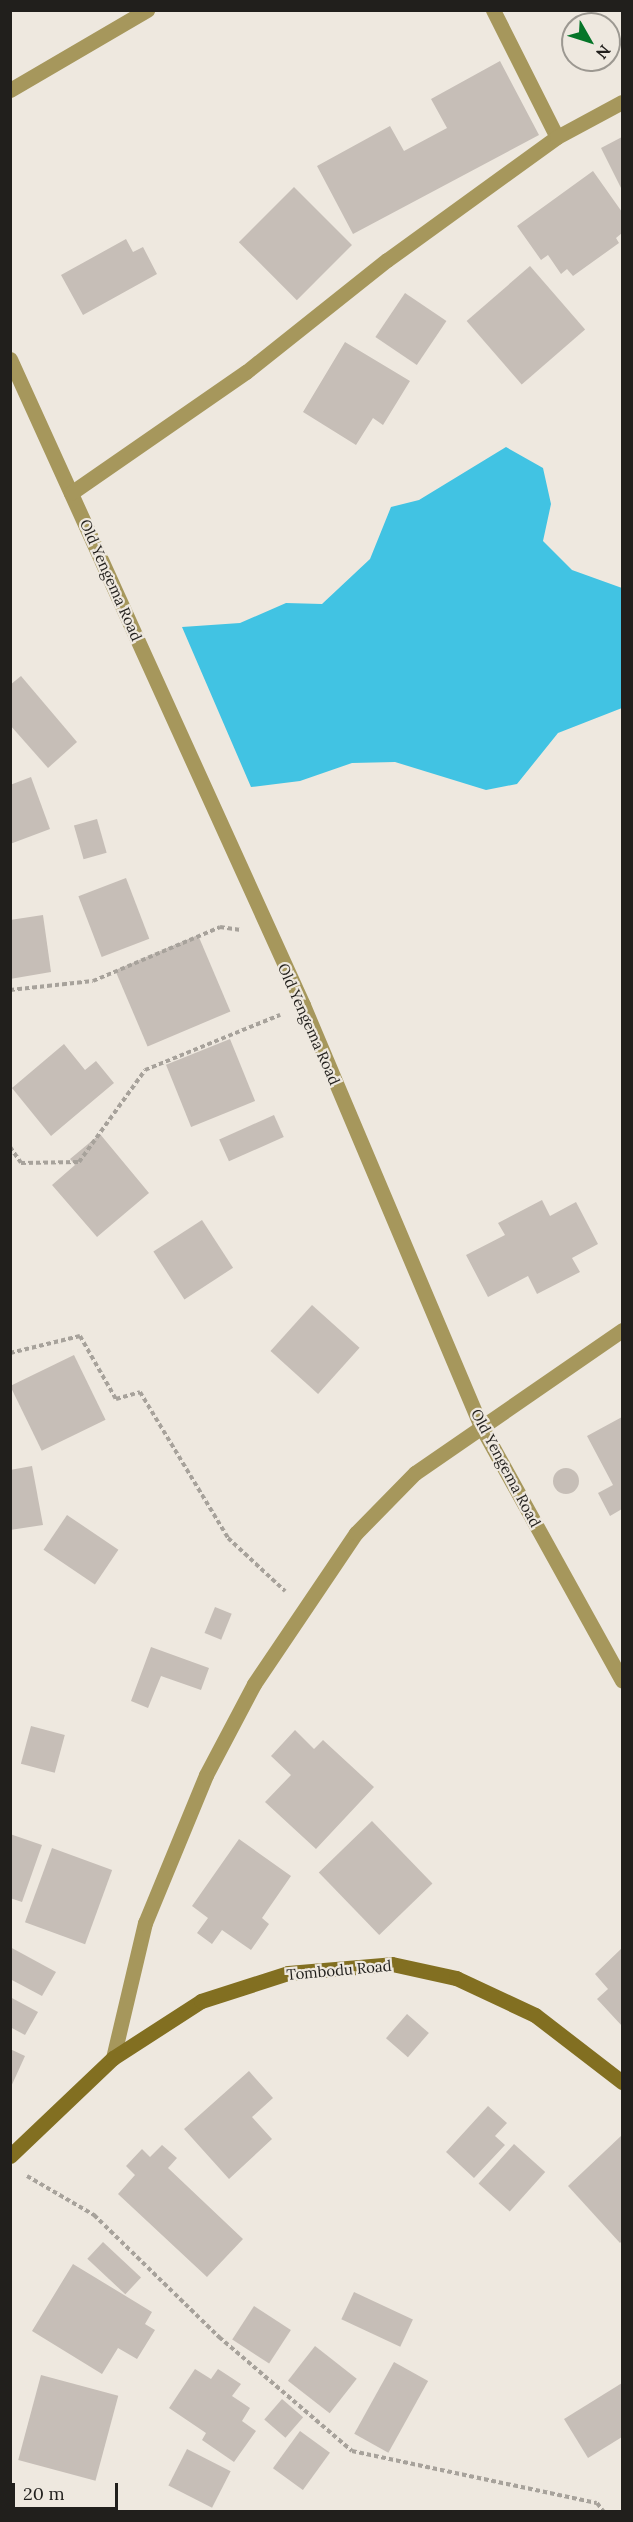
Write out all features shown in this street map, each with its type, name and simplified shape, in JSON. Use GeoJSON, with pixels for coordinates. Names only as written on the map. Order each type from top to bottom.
{"type":"FeatureCollection","features":[{"type":"Feature","properties":{"kind":"main road","name":"Tombodu Road"},"geometry":{"type":"LineString","coordinates":[[10,2156],[113,2058],[201,2001],[288,1973],[392,1964],[456,1978],[535,2015],[622,2082]]}},
{"type":"Feature","properties":{"kind":"street"},"geometry":{"type":"LineString","coordinates":[[10,90],[147,10]]}},
{"type":"Feature","properties":{"kind":"street"},"geometry":{"type":"LineString","coordinates":[[493,10],[557,137]]}},
{"type":"Feature","properties":{"kind":"street"},"geometry":{"type":"LineString","coordinates":[[71,493],[246,372],[387,260],[557,137],[622,102]]}},
{"type":"Feature","properties":{"kind":"street","name":"Old Yengema Road"},"geometry":{"type":"LineString","coordinates":[[10,359],[268,933],[303,1005],[481,1426],[622,1680]]}},
{"type":"Feature","properties":{"kind":"street"},"geometry":{"type":"LineString","coordinates":[[113,2058],[145,1923],[206,1775],[254,1684],[303,1608],[356,1533],[415,1473],[622,1330]]}},
{"type":"Feature","properties":{"kind":"path"},"geometry":{"type":"LineString","coordinates":[[10,990],[93,981],[220,927],[268,933]]}},
{"type":"Feature","properties":{"kind":"path"},"geometry":{"type":"LineString","coordinates":[[10,1147],[21,1163],[79,1162],[145,1070],[303,1005]]}},
{"type":"Feature","properties":{"kind":"path"},"geometry":{"type":"LineString","coordinates":[[10,1353],[81,1336],[116,1399],[140,1392],[228,1538],[303,1608]]}},
{"type":"Feature","properties":{"kind":"path"},"geometry":{"type":"LineString","coordinates":[[20,2172],[94,2215],[219,2337],[351,2451],[597,2503],[604,2511]]}},
{"type":"Feature","properties":{"kind":"water"},"geometry":{"type":"Polygon","coordinates":[[[506,447],[543,468],[551,504],[543,541],[572,570],[622,588],[622,708],[558,733],[517,784],[486,790],[395,762],[352,763],[300,781],[251,787],[182,627],[240,623],[286,603],[322,604],[370,559],[391,507],[419,500],[506,447]]]}},
{"type":"Feature","properties":{"kind":"building"},"geometry":{"type":"Polygon","coordinates":[[[500,61],[539,135],[353,234],[317,166],[390,126],[404,151],[447,128],[431,99],[500,61]]]}},
{"type":"Feature","properties":{"kind":"building"},"geometry":{"type":"Polygon","coordinates":[[[622,137],[622,190],[601,148],[622,137]]]}},
{"type":"Feature","properties":{"kind":"building"},"geometry":{"type":"Polygon","coordinates":[[[593,171],[622,212],[622,233],[616,238],[619,243],[573,276],[567,269],[561,274],[548,255],[541,260],[517,226],[593,171]]]}},
{"type":"Feature","properties":{"kind":"building"},"geometry":{"type":"Polygon","coordinates":[[[294,187],[352,245],[297,300],[239,242],[294,187]]]}},
{"type":"Feature","properties":{"kind":"building"},"geometry":{"type":"Polygon","coordinates":[[[126,239],[133,252],[143,247],[157,274],[83,315],[61,275],[126,239]]]}},
{"type":"Feature","properties":{"kind":"building"},"geometry":{"type":"Polygon","coordinates":[[[530,266],[585,329],[522,385],[467,321],[530,266]]]}},
{"type":"Feature","properties":{"kind":"building"},"geometry":{"type":"Polygon","coordinates":[[[405,293],[446,321],[417,365],[375,337],[405,293]]]}},
{"type":"Feature","properties":{"kind":"building"},"geometry":{"type":"Polygon","coordinates":[[[345,342],[410,381],[383,425],[373,418],[356,445],[303,412],[345,342]]]}},
{"type":"Feature","properties":{"kind":"building"},"geometry":{"type":"Polygon","coordinates":[[[21,676],[77,742],[48,768],[10,725],[10,685],[21,676]]]}},
{"type":"Feature","properties":{"kind":"building"},"geometry":{"type":"Polygon","coordinates":[[[31,777],[50,829],[10,844],[10,785],[31,777]]]}},
{"type":"Feature","properties":{"kind":"building"},"geometry":{"type":"Polygon","coordinates":[[[97,819],[107,853],[84,859],[74,826],[97,819]]]}},
{"type":"Feature","properties":{"kind":"building"},"geometry":{"type":"Polygon","coordinates":[[[126,878],[149,939],[102,957],[78,896],[126,878]]]}},
{"type":"Feature","properties":{"kind":"building"},"geometry":{"type":"Polygon","coordinates":[[[43,915],[51,972],[10,979],[10,920],[43,915]]]}},
{"type":"Feature","properties":{"kind":"building"},"geometry":{"type":"Polygon","coordinates":[[[198,935],[230,1011],[148,1047],[115,970],[198,935]]]}},
{"type":"Feature","properties":{"kind":"building"},"geometry":{"type":"Polygon","coordinates":[[[230,1039],[255,1101],[191,1127],[166,1065],[230,1039]]]}},
{"type":"Feature","properties":{"kind":"building"},"geometry":{"type":"Polygon","coordinates":[[[64,1044],[85,1070],[96,1061],[114,1083],[51,1136],[12,1088],[64,1044]]]}},
{"type":"Feature","properties":{"kind":"building"},"geometry":{"type":"Polygon","coordinates":[[[274,1115],[284,1137],[229,1161],[219,1139],[274,1115]]]}},
{"type":"Feature","properties":{"kind":"building"},"geometry":{"type":"Polygon","coordinates":[[[100,1134],[149,1193],[97,1237],[52,1185],[75,1165],[70,1159],[100,1134]]]}},
{"type":"Feature","properties":{"kind":"building"},"geometry":{"type":"Polygon","coordinates":[[[542,1200],[550,1216],[576,1202],[598,1244],[572,1258],[580,1272],[537,1294],[528,1276],[488,1297],[466,1255],[505,1235],[498,1223],[542,1200]]]}},
{"type":"Feature","properties":{"kind":"building"},"geometry":{"type":"Polygon","coordinates":[[[202,1220],[233,1268],[184,1299],[153,1252],[202,1220]]]}},
{"type":"Feature","properties":{"kind":"building"},"geometry":{"type":"Polygon","coordinates":[[[312,1305],[360,1348],[318,1394],[271,1351],[312,1305]]]}},
{"type":"Feature","properties":{"kind":"building"},"geometry":{"type":"Polygon","coordinates":[[[74,1355],[106,1420],[42,1451],[10,1386],[74,1355]]]}},
{"type":"Feature","properties":{"kind":"building"},"geometry":{"type":"Polygon","coordinates":[[[622,1417],[622,1509],[610,1516],[598,1493],[613,1485],[587,1436],[622,1417]]]}},
{"type":"Feature","properties":{"kind":"building"},"geometry":{"type":"Polygon","coordinates":[[[32,1466],[43,1525],[10,1530],[10,1470],[32,1466]]]}},
{"type":"Feature","properties":{"kind":"building"},"geometry":{"type":"Polygon","coordinates":[[[566,1468],[575,1472],[579,1481],[575,1490],[566,1494],[557,1490],[553,1481],[557,1472],[566,1468]]]}},
{"type":"Feature","properties":{"kind":"building"},"geometry":{"type":"Polygon","coordinates":[[[67,1515],[118,1550],[95,1584],[44,1550],[67,1515]]]}},
{"type":"Feature","properties":{"kind":"building"},"geometry":{"type":"Polygon","coordinates":[[[215,1607],[232,1614],[221,1640],[205,1633],[215,1607]]]}},
{"type":"Feature","properties":{"kind":"building"},"geometry":{"type":"Polygon","coordinates":[[[151,1647],[209,1668],[201,1690],[161,1676],[148,1708],[131,1701],[151,1647]]]}},
{"type":"Feature","properties":{"kind":"building"},"geometry":{"type":"Polygon","coordinates":[[[31,1726],[65,1735],[55,1773],[21,1764],[31,1726]]]}},
{"type":"Feature","properties":{"kind":"building"},"geometry":{"type":"Polygon","coordinates":[[[295,1730],[314,1749],[323,1740],[374,1787],[316,1849],[265,1802],[291,1775],[271,1756],[295,1730]]]}},
{"type":"Feature","properties":{"kind":"building"},"geometry":{"type":"Polygon","coordinates":[[[372,1821],[432,1884],[379,1935],[319,1872],[372,1821]]]}},
{"type":"Feature","properties":{"kind":"building"},"geometry":{"type":"Polygon","coordinates":[[[10,1834],[42,1845],[22,1902],[10,1898],[10,1834]]]}},
{"type":"Feature","properties":{"kind":"building"},"geometry":{"type":"Polygon","coordinates":[[[239,1839],[291,1876],[262,1918],[269,1924],[251,1950],[222,1930],[212,1944],[197,1933],[208,1918],[192,1906],[239,1839]]]}},
{"type":"Feature","properties":{"kind":"building"},"geometry":{"type":"Polygon","coordinates":[[[52,1848],[112,1870],[85,1944],[25,1922],[52,1848]]]}},
{"type":"Feature","properties":{"kind":"building"},"geometry":{"type":"Polygon","coordinates":[[[10,1947],[56,1972],[42,1996],[10,1979],[10,1947]]]}},
{"type":"Feature","properties":{"kind":"building"},"geometry":{"type":"Polygon","coordinates":[[[622,1948],[622,2026],[597,1999],[608,1989],[595,1974],[622,1948]]]}},
{"type":"Feature","properties":{"kind":"building"},"geometry":{"type":"Polygon","coordinates":[[[10,1997],[38,2012],[25,2035],[10,2027],[10,1997]]]}},
{"type":"Feature","properties":{"kind":"building"},"geometry":{"type":"Polygon","coordinates":[[[407,2014],[429,2033],[408,2057],[386,2038],[407,2014]]]}},
{"type":"Feature","properties":{"kind":"building"},"geometry":{"type":"Polygon","coordinates":[[[10,2049],[25,2056],[10,2089],[10,2049]]]}},
{"type":"Feature","properties":{"kind":"building"},"geometry":{"type":"Polygon","coordinates":[[[249,2071],[273,2098],[252,2117],[272,2139],[229,2179],[184,2129],[249,2071]]]}},
{"type":"Feature","properties":{"kind":"building"},"geometry":{"type":"Polygon","coordinates":[[[488,2106],[507,2123],[495,2136],[505,2145],[474,2178],[446,2152],[488,2106]]]}},
{"type":"Feature","properties":{"kind":"building"},"geometry":{"type":"Polygon","coordinates":[[[622,2135],[622,2241],[620,2243],[568,2186],[622,2135]]]}},
{"type":"Feature","properties":{"kind":"building"},"geometry":{"type":"Polygon","coordinates":[[[514,2144],[545,2172],[510,2211],[479,2183],[514,2144]]]}},
{"type":"Feature","properties":{"kind":"building"},"geometry":{"type":"Polygon","coordinates":[[[162,2145],[177,2158],[168,2168],[243,2239],[207,2277],[118,2194],[135,2175],[126,2166],[142,2149],[150,2157],[162,2145]]]}},
{"type":"Feature","properties":{"kind":"building"},"geometry":{"type":"Polygon","coordinates":[[[103,2242],[141,2277],[125,2294],[87,2259],[103,2242]]]}},
{"type":"Feature","properties":{"kind":"building"},"geometry":{"type":"Polygon","coordinates":[[[73,2264],[152,2312],[145,2324],[155,2330],[137,2359],[118,2348],[102,2374],[32,2331],[73,2264]]]}},
{"type":"Feature","properties":{"kind":"building"},"geometry":{"type":"Polygon","coordinates":[[[354,2292],[413,2319],[400,2347],[341,2319],[354,2292]]]}},
{"type":"Feature","properties":{"kind":"building"},"geometry":{"type":"Polygon","coordinates":[[[254,2306],[291,2330],[269,2364],[232,2340],[254,2306]]]}},
{"type":"Feature","properties":{"kind":"building"},"geometry":{"type":"Polygon","coordinates":[[[315,2346],[357,2379],[330,2413],[288,2381],[315,2346]]]}},
{"type":"Feature","properties":{"kind":"building"},"geometry":{"type":"Polygon","coordinates":[[[394,2362],[428,2381],[388,2453],[354,2434],[394,2362]]]}},
{"type":"Feature","properties":{"kind":"building"},"geometry":{"type":"Polygon","coordinates":[[[195,2369],[211,2379],[218,2369],[241,2384],[232,2396],[250,2408],[242,2421],[256,2431],[234,2462],[202,2440],[206,2433],[169,2408],[195,2369]]]}},
{"type":"Feature","properties":{"kind":"building"},"geometry":{"type":"Polygon","coordinates":[[[41,2375],[118,2396],[95,2481],[18,2460],[41,2375]]]}},
{"type":"Feature","properties":{"kind":"building"},"geometry":{"type":"Polygon","coordinates":[[[622,2383],[622,2437],[588,2458],[564,2419],[622,2383]]]}},
{"type":"Feature","properties":{"kind":"building"},"geometry":{"type":"Polygon","coordinates":[[[282,2399],[303,2417],[285,2438],[264,2419],[282,2399]]]}},
{"type":"Feature","properties":{"kind":"building"},"geometry":{"type":"Polygon","coordinates":[[[300,2431],[330,2453],[303,2490],[273,2468],[300,2431]]]}},
{"type":"Feature","properties":{"kind":"building"},"geometry":{"type":"Polygon","coordinates":[[[187,2449],[231,2471],[212,2508],[168,2486],[187,2449]]]}},
{"type":"Feature","properties":{"kind":"building"},"geometry":{"type":"Polygon","coordinates":[[[22,2507],[94,2508],[94,2512],[22,2512],[22,2507]]]}}]}
